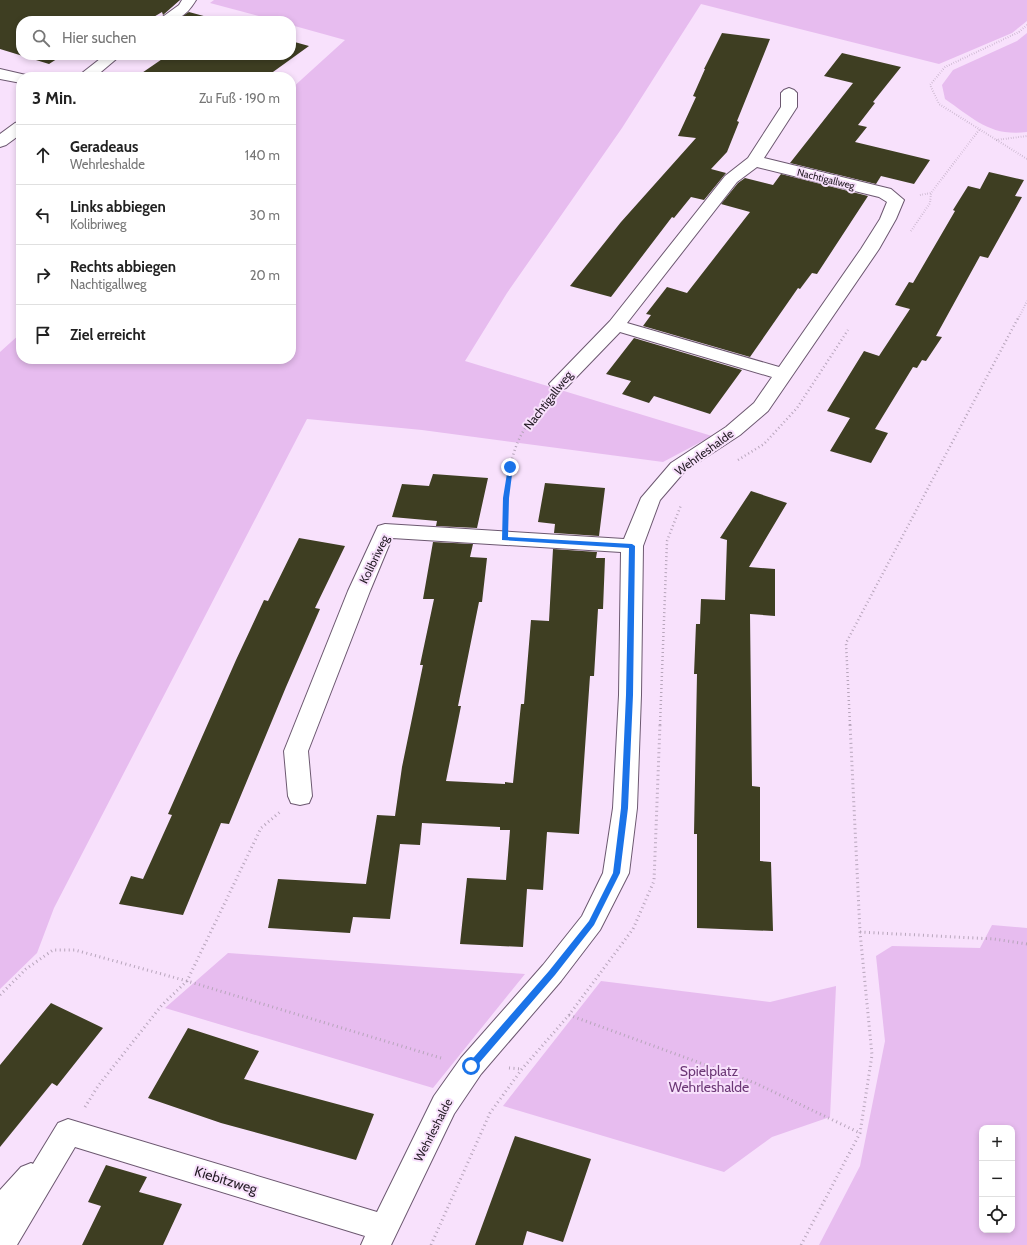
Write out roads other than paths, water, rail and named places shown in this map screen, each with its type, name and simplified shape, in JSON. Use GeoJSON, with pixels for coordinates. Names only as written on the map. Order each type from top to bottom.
{"type":"FeatureCollection","features":[{"type":"Feature","properties":{"kind":"street"},"geometry":{"type":"LineString","coordinates":[[172,16],[184,8],[190,0]]}},
{"type":"Feature","properties":{"kind":"street"},"geometry":{"type":"LineString","coordinates":[[92,72],[107,60]]}},
{"type":"Feature","properties":{"kind":"street"},"geometry":{"type":"LineString","coordinates":[[0,74],[16,77]]}},
{"type":"Feature","properties":{"kind":"street","name":"Nachtigallweg"},"geometry":{"type":"LineString","coordinates":[[559,384],[616,325],[731,179],[754,161],[789,107],[789,93]]}},
{"type":"Feature","properties":{"kind":"street"},"geometry":{"type":"LineString","coordinates":[[0,142],[16,130]]}},
{"type":"Feature","properties":{"kind":"street","name":"Nachtigallweg"},"geometry":{"type":"LineString","coordinates":[[754,161],[885,193],[896,200]]}},
{"type":"Feature","properties":{"kind":"street","name":"Wehrleshalde"},"geometry":{"type":"LineString","coordinates":[[380,1236],[444,1105],[471,1066],[552,973],[592,923],[616,873],[625,808],[630,695],[632,546],[651,498],[678,467],[733,431],[761,407],[870,249],[888,218],[896,200]]}},
{"type":"Feature","properties":{"kind":"street"},"geometry":{"type":"LineString","coordinates":[[616,325],[784,375]]}},
{"type":"Feature","properties":{"kind":"street","name":"Kolibriweg"},"geometry":{"type":"LineString","coordinates":[[300,796],[296,751],[359,591],[385,531],[632,546]]}},
{"type":"Feature","properties":{"kind":"street"},"geometry":{"type":"LineString","coordinates":[[0,1211],[68,1132]]}},
{"type":"Feature","properties":{"kind":"street"},"geometry":{"type":"LineString","coordinates":[[1,1245],[68,1132]]}},
{"type":"Feature","properties":{"kind":"street","name":"Kiebitzweg"},"geometry":{"type":"LineString","coordinates":[[68,1132],[380,1236]]}},
{"type":"Feature","properties":{"kind":"park label","name":"Spielplatz Wehrleshalde"},"geometry":{"type":"Point","coordinates":[709,1080]}}]}
